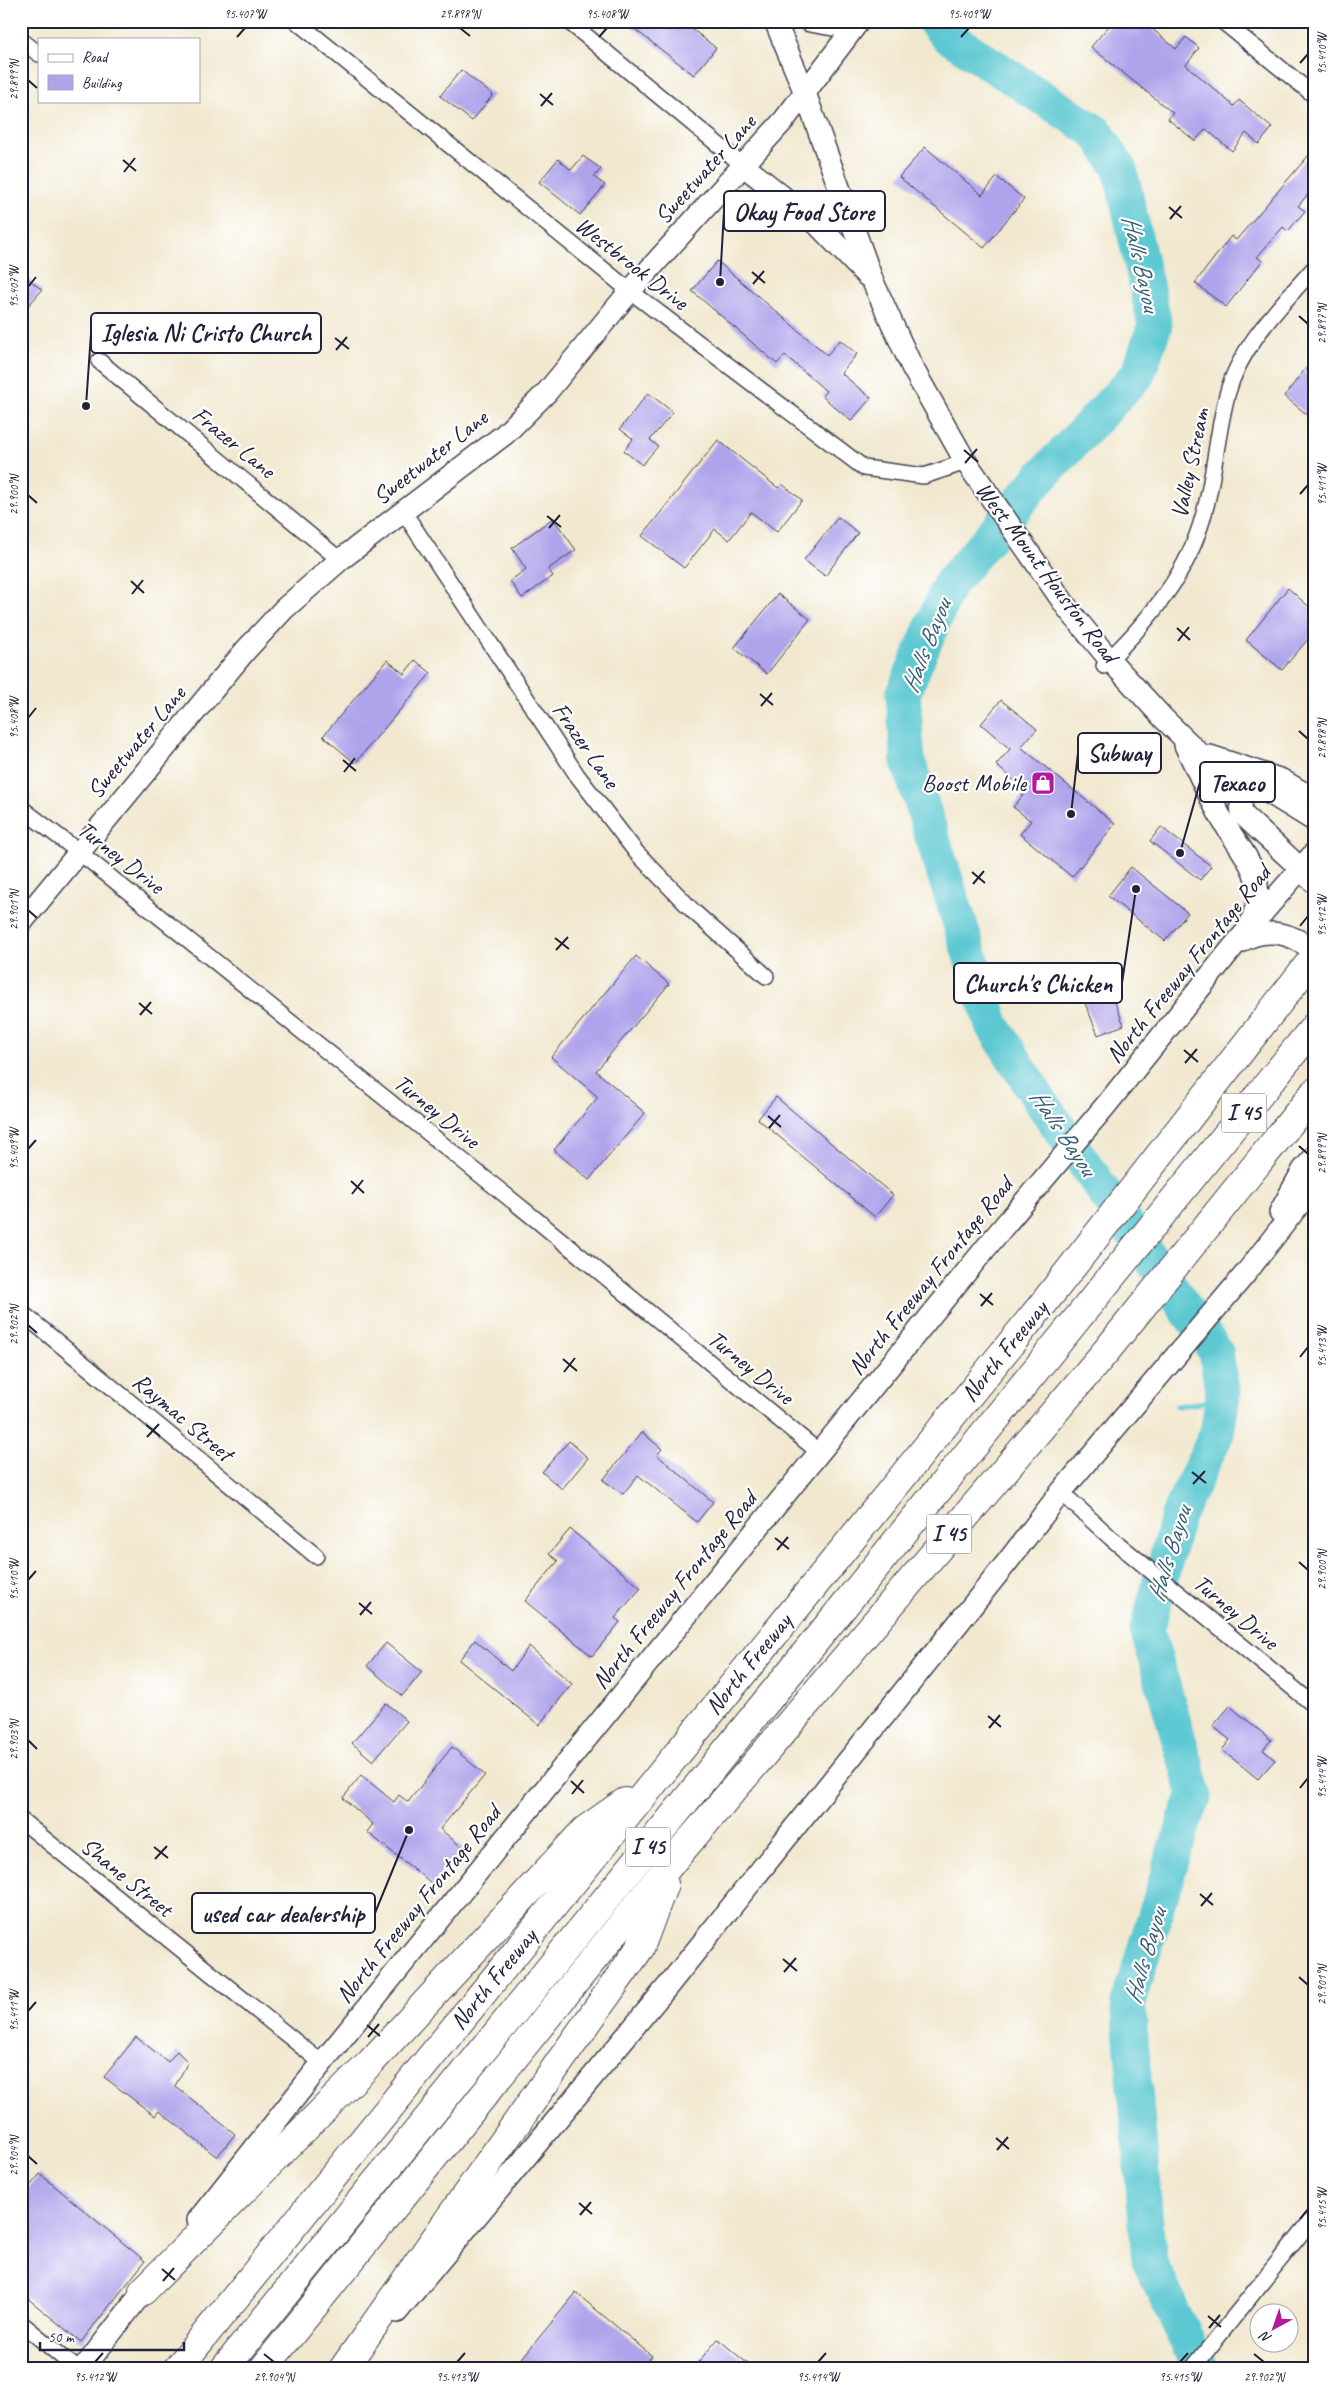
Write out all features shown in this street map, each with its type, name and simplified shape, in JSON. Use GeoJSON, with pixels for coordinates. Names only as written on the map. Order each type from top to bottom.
{"type":"FeatureCollection","features":[{"type":"Feature","properties":{"kind":"highway","name":"North Freeway"},"geometry":{"type":"LineString","coordinates":[[177,2369],[1047,1299],[1315,956]]}},
{"type":"Feature","properties":{"kind":"highway","name":"North Freeway"},"geometry":{"type":"LineString","coordinates":[[224,2369],[1315,1026]]}},
{"type":"Feature","properties":{"kind":"highway","name":"I 45"},"geometry":{"type":"LineString","coordinates":[[263,2369],[671,1863],[1107,1350],[1315,1092]]}},
{"type":"Feature","properties":{"kind":"highway"},"geometry":{"type":"LineString","coordinates":[[143,2291],[371,2062],[584,1830],[651,1784]]}},
{"type":"Feature","properties":{"kind":"highway"},"geometry":{"type":"LineString","coordinates":[[343,2369],[640,1948],[671,1863]]}},
{"type":"Feature","properties":{"kind":"main road","name":"West Mount Houston Road"},"geometry":{"type":"LineString","coordinates":[[775,21],[805,94],[873,282],[912,367],[969,466],[1106,663],[1198,752],[1239,785],[1266,791],[1315,820]]}},
{"type":"Feature","properties":{"kind":"main road"},"geometry":{"type":"LineString","coordinates":[[810,21],[832,25],[853,21]]}},
{"type":"Feature","properties":{"kind":"main road","name":"Sweetwater Lane"},"geometry":{"type":"LineString","coordinates":[[21,924],[245,651],[284,608],[340,560],[505,434],[547,392],[630,291],[744,166],[805,94],[859,21]]}},
{"type":"Feature","properties":{"kind":"main road"},"geometry":{"type":"LineString","coordinates":[[744,166],[817,224],[873,282]]}},
{"type":"Feature","properties":{"kind":"main road"},"geometry":{"type":"LineString","coordinates":[[1181,736],[1220,816],[1253,866],[1257,880],[1258,898],[1255,914],[1248,930]]}},
{"type":"Feature","properties":{"kind":"main road"},"geometry":{"type":"LineString","coordinates":[[1198,752],[1282,780],[1302,792],[1315,794]]}},
{"type":"Feature","properties":{"kind":"main road"},"geometry":{"type":"LineString","coordinates":[[1239,785],[1242,814],[1310,867]]}},
{"type":"Feature","properties":{"kind":"main road","name":"North Freeway Frontage Road"},"geometry":{"type":"LineString","coordinates":[[83,2369],[322,2063],[994,1238],[1107,1104],[1233,946],[1310,867]]}},
{"type":"Feature","properties":{"kind":"main road"},"geometry":{"type":"LineString","coordinates":[[1233,946],[1246,938],[1260,933],[1275,932],[1303,941],[1315,952]]}},
{"type":"Feature","properties":{"kind":"main road"},"geometry":{"type":"LineString","coordinates":[[1246,1273],[1303,1170],[1315,1156]]}},
{"type":"Feature","properties":{"kind":"main road"},"geometry":{"type":"LineString","coordinates":[[349,2369],[535,2149],[1008,1561],[1061,1492],[1246,1273],[1315,1184]]}},
{"type":"Feature","properties":{"kind":"street","name":"Westbrook Drive"},"geometry":{"type":"LineString","coordinates":[[296,21],[630,291],[864,468],[924,476],[957,465],[969,466]]}},
{"type":"Feature","properties":{"kind":"street"},"geometry":{"type":"LineString","coordinates":[[568,21],[744,166]]}},
{"type":"Feature","properties":{"kind":"street"},"geometry":{"type":"LineString","coordinates":[[1222,21],[1315,96]]}},
{"type":"Feature","properties":{"kind":"street"},"geometry":{"type":"LineString","coordinates":[[21,40],[38,53]]}},
{"type":"Feature","properties":{"kind":"street","name":"Valley Stream"},"geometry":{"type":"LineString","coordinates":[[1106,663],[1139,628],[1173,582],[1194,545],[1208,503],[1227,394],[1240,364],[1265,326],[1315,267]]}},
{"type":"Feature","properties":{"kind":"street","name":"Frazer Lane"},"geometry":{"type":"LineString","coordinates":[[99,360],[340,560]]}},
{"type":"Feature","properties":{"kind":"street","name":"Frazer Lane"},"geometry":{"type":"LineString","coordinates":[[403,511],[577,775],[636,852],[693,911],[766,976]]}},
{"type":"Feature","properties":{"kind":"street","name":"Turney Drive"},"geometry":{"type":"LineString","coordinates":[[21,808],[79,852],[546,1228],[820,1453]]}},
{"type":"Feature","properties":{"kind":"street","name":"Raymac Street"},"geometry":{"type":"LineString","coordinates":[[21,1312],[316,1556]]}},
{"type":"Feature","properties":{"kind":"street","name":"Turney Drive"},"geometry":{"type":"LineString","coordinates":[[1061,1492],[1111,1538],[1315,1706]]}},
{"type":"Feature","properties":{"kind":"street","name":"Shane Street"},"geometry":{"type":"LineString","coordinates":[[21,1820],[322,2063]]}},
{"type":"Feature","properties":{"kind":"street"},"geometry":{"type":"LineString","coordinates":[[1192,2369],[1315,2216]]}},
{"type":"Feature","properties":{"kind":"street"},"geometry":{"type":"LineString","coordinates":[[21,2323],[77,2369]]}},
{"type":"Feature","properties":{"kind":"building"},"geometry":{"type":"Polygon","coordinates":[[[624,21],[682,21],[716,48],[694,75],[624,21]]]}},
{"type":"Feature","properties":{"kind":"building"},"geometry":{"type":"Polygon","coordinates":[[[1113,21],[1143,21],[1176,49],[1186,37],[1199,48],[1186,65],[1234,106],[1239,100],[1272,128],[1259,144],[1246,133],[1232,151],[1206,129],[1195,141],[1168,119],[1173,113],[1091,47],[1113,21]]]}},
{"type":"Feature","properties":{"kind":"building"},"geometry":{"type":"Polygon","coordinates":[[[461,70],[493,95],[472,121],[440,96],[461,70]]]}},
{"type":"Feature","properties":{"kind":"building"},"geometry":{"type":"Polygon","coordinates":[[[925,147],[982,195],[997,177],[1024,199],[984,248],[899,177],[925,147]]]}},
{"type":"Feature","properties":{"kind":"building"},"geometry":{"type":"Polygon","coordinates":[[[1315,148],[1315,186],[1298,206],[1305,211],[1288,231],[1283,227],[1257,257],[1262,261],[1226,307],[1195,283],[1231,236],[1236,240],[1315,148]]]}},
{"type":"Feature","properties":{"kind":"building"},"geometry":{"type":"Polygon","coordinates":[[[583,156],[601,169],[594,177],[605,185],[580,215],[539,182],[558,159],[571,170],[583,156]]]}},
{"type":"Feature","properties":{"kind":"building"},"geometry":{"type":"Polygon","coordinates":[[[717,261],[827,355],[840,340],[857,354],[841,373],[871,398],[851,421],[822,396],[826,391],[785,355],[777,364],[692,291],[717,261]]]}},
{"type":"Feature","properties":{"kind":"building"},"geometry":{"type":"Polygon","coordinates":[[[21,273],[42,290],[21,314],[21,273]]]}},
{"type":"Feature","properties":{"kind":"building"},"geometry":{"type":"Polygon","coordinates":[[[1315,357],[1315,421],[1284,396],[1315,357]]]}},
{"type":"Feature","properties":{"kind":"building"},"geometry":{"type":"Polygon","coordinates":[[[648,393],[673,412],[650,440],[658,446],[642,465],[624,451],[633,439],[620,429],[648,393]]]}},
{"type":"Feature","properties":{"kind":"building"},"geometry":{"type":"Polygon","coordinates":[[[718,440],[778,488],[782,484],[802,500],[777,532],[751,512],[729,540],[715,529],[684,568],[642,536],[718,440]]]}},
{"type":"Feature","properties":{"kind":"building"},"geometry":{"type":"Polygon","coordinates":[[[838,517],[858,533],[825,576],[804,560],[838,517]]]}},
{"type":"Feature","properties":{"kind":"building"},"geometry":{"type":"Polygon","coordinates":[[[553,518],[576,550],[548,569],[553,576],[522,598],[510,581],[526,569],[512,548],[553,518]]]}},
{"type":"Feature","properties":{"kind":"building"},"geometry":{"type":"Polygon","coordinates":[[[1288,588],[1315,612],[1315,631],[1282,670],[1246,640],[1288,588]]]}},
{"type":"Feature","properties":{"kind":"building"},"geometry":{"type":"Polygon","coordinates":[[[778,594],[810,619],[767,674],[734,648],[778,594]]]}},
{"type":"Feature","properties":{"kind":"building"},"geometry":{"type":"Polygon","coordinates":[[[387,660],[404,674],[415,660],[431,673],[355,763],[323,736],[387,660]]]}},
{"type":"Feature","properties":{"kind":"building"},"geometry":{"type":"Polygon","coordinates":[[[1001,700],[1037,729],[1021,747],[1115,824],[1072,877],[1020,834],[1031,821],[1013,807],[1027,791],[996,765],[1010,749],[981,724],[1001,700]]]}},
{"type":"Feature","properties":{"kind":"building"},"geometry":{"type":"Polygon","coordinates":[[[1161,827],[1211,866],[1200,880],[1150,841],[1161,827]]]}},
{"type":"Feature","properties":{"kind":"building"},"geometry":{"type":"Polygon","coordinates":[[[1131,867],[1188,913],[1165,941],[1108,896],[1131,867]]]}},
{"type":"Feature","properties":{"kind":"building"},"geometry":{"type":"Polygon","coordinates":[[[636,956],[669,984],[596,1071],[645,1113],[589,1180],[554,1150],[598,1097],[551,1057],[636,956]]]}},
{"type":"Feature","properties":{"kind":"building"},"geometry":{"type":"Polygon","coordinates":[[[1100,965],[1124,1025],[1098,1035],[1074,976],[1100,965]]]}},
{"type":"Feature","properties":{"kind":"building"},"geometry":{"type":"Polygon","coordinates":[[[776,1097],[893,1195],[875,1217],[758,1119],[776,1097]]]}},
{"type":"Feature","properties":{"kind":"building"},"geometry":{"type":"Polygon","coordinates":[[[642,1432],[662,1449],[657,1455],[713,1502],[697,1522],[638,1475],[623,1494],[603,1480],[642,1432]]]}},
{"type":"Feature","properties":{"kind":"building"},"geometry":{"type":"Polygon","coordinates":[[[569,1441],[588,1458],[562,1489],[542,1472],[569,1441]]]}},
{"type":"Feature","properties":{"kind":"building"},"geometry":{"type":"Polygon","coordinates":[[[570,1529],[641,1588],[615,1618],[620,1622],[592,1656],[525,1601],[558,1561],[549,1554],[570,1529]]]}},
{"type":"Feature","properties":{"kind":"building"},"geometry":{"type":"Polygon","coordinates":[[[475,1640],[511,1671],[529,1646],[572,1684],[539,1725],[459,1660],[475,1640]]]}},
{"type":"Feature","properties":{"kind":"building"},"geometry":{"type":"Polygon","coordinates":[[[386,1643],[422,1672],[402,1696],[367,1666],[386,1643]]]}},
{"type":"Feature","properties":{"kind":"building"},"geometry":{"type":"Polygon","coordinates":[[[386,1703],[407,1721],[373,1761],[352,1743],[386,1703]]]}},
{"type":"Feature","properties":{"kind":"building"},"geometry":{"type":"Polygon","coordinates":[[[1230,1706],[1271,1740],[1263,1750],[1275,1760],[1258,1779],[1222,1750],[1230,1740],[1213,1726],[1230,1706]]]}},
{"type":"Feature","properties":{"kind":"building"},"geometry":{"type":"Polygon","coordinates":[[[452,1747],[485,1775],[440,1829],[464,1849],[434,1885],[367,1832],[373,1824],[343,1798],[361,1775],[394,1802],[399,1795],[408,1802],[452,1747]]]}},
{"type":"Feature","properties":{"kind":"building"},"geometry":{"type":"Polygon","coordinates":[[[136,2037],[168,2062],[177,2051],[188,2062],[175,2086],[235,2134],[217,2157],[159,2111],[155,2116],[104,2077],[136,2037]]]}},
{"type":"Feature","properties":{"kind":"building"},"geometry":{"type":"Polygon","coordinates":[[[40,2174],[145,2261],[81,2342],[21,2293],[21,2197],[40,2174]]]}},
{"type":"Feature","properties":{"kind":"building"},"geometry":{"type":"Polygon","coordinates":[[[576,2293],[652,2356],[641,2369],[513,2369],[576,2293]]]}},
{"type":"Feature","properties":{"kind":"building"},"geometry":{"type":"Polygon","coordinates":[[[718,2339],[754,2369],[692,2369],[718,2339]]]}},
{"type":"Feature","properties":{"kind":"waterway","name":"Halls Bayou"},"geometry":{"type":"LineString","coordinates":[[934,21],[946,35],[1097,133],[1120,169],[1155,325],[1138,374],[1038,480],[949,585],[903,694],[908,761],[992,1024],[1039,1099],[1216,1352],[1223,1395],[1217,1433],[1177,1518],[1147,1630],[1195,1795],[1185,1819],[1128,2002],[1149,2260],[1200,2369]]}},
{"type":"Feature","properties":{"kind":"waterway"},"geometry":{"type":"LineString","coordinates":[[1177,1406],[1222,1400]]}},
{"type":"Feature","properties":{"kind":"place","name":"Okay Food Store"},"geometry":{"type":"Point","coordinates":[720,282]}},
{"type":"Feature","properties":{"kind":"place","name":"Iglesia Ni Cristo Church"},"geometry":{"type":"Point","coordinates":[86,406]}},
{"type":"Feature","properties":{"kind":"place","name":"Boost Mobile"},"geometry":{"type":"Point","coordinates":[1043,783]}},
{"type":"Feature","properties":{"kind":"place","name":"Subway"},"geometry":{"type":"Point","coordinates":[1071,814]}},
{"type":"Feature","properties":{"kind":"place","name":"Texaco"},"geometry":{"type":"Point","coordinates":[1180,853]}},
{"type":"Feature","properties":{"kind":"place","name":"Church's Chicken"},"geometry":{"type":"Point","coordinates":[1136,889]}},
{"type":"Feature","properties":{"kind":"place","name":"used car dealership"},"geometry":{"type":"Point","coordinates":[409,1830]}}]}
